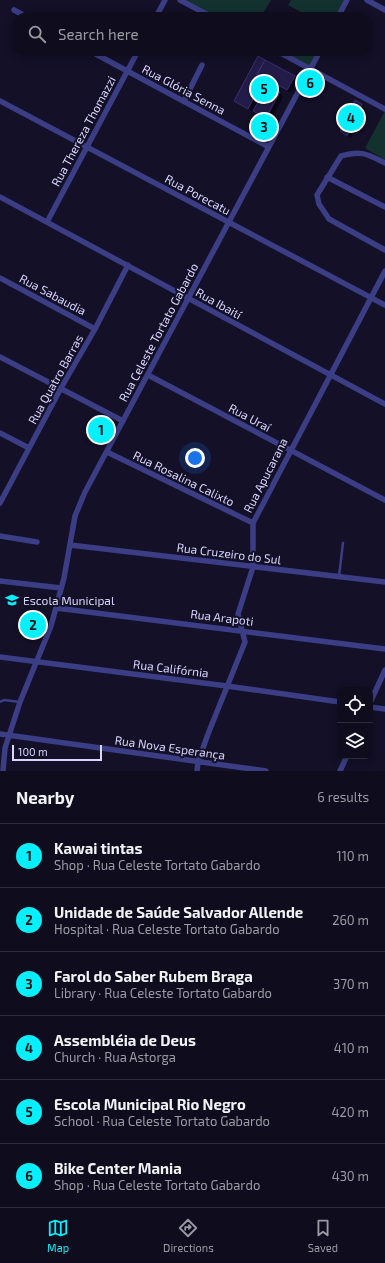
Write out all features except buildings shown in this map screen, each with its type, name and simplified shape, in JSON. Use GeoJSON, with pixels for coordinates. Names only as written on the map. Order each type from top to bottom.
{"type":"FeatureCollection","features":[{"type":"Feature","properties":{"kind":"street"},"geometry":{"type":"LineString","coordinates":[[159,12],[165,0]]}},
{"type":"Feature","properties":{"kind":"street"},"geometry":{"type":"LineString","coordinates":[[180,0],[203,12]]}},
{"type":"Feature","properties":{"kind":"street"},"geometry":{"type":"LineString","coordinates":[[341,12],[347,0]]}},
{"type":"Feature","properties":{"kind":"street"},"geometry":{"type":"LineString","coordinates":[[367,0],[385,10]]}},
{"type":"Feature","properties":{"kind":"street"},"geometry":{"type":"LineString","coordinates":[[14,10],[18,12]]}},
{"type":"Feature","properties":{"kind":"street","name":"Rua Glória Senna"},"geometry":{"type":"LineString","coordinates":[[99,56],[269,147]]}},
{"type":"Feature","properties":{"kind":"street","name":"Rua Thereza Thomazzi"},"geometry":{"type":"LineString","coordinates":[[47,222],[135,56]]}},
{"type":"Feature","properties":{"kind":"street"},"geometry":{"type":"LineString","coordinates":[[287,56],[385,109]]}},
{"type":"Feature","properties":{"kind":"street","name":"Rua Celeste Tortato Gabardo"},"geometry":{"type":"LineString","coordinates":[[3,771],[5,748],[20,702],[51,626],[78,510],[85,492],[317,56]]}},
{"type":"Feature","properties":{"kind":"street"},"geometry":{"type":"LineString","coordinates":[[184,101],[202,65]]}},
{"type":"Feature","properties":{"kind":"street","name":"Rua Porecatu"},"geometry":{"type":"LineString","coordinates":[[0,101],[385,305]]}},
{"type":"Feature","properties":{"kind":"street"},"geometry":{"type":"LineString","coordinates":[[385,163],[367,154],[356,152],[341,156],[317,195],[319,204],[329,219],[385,250]]}},
{"type":"Feature","properties":{"kind":"street"},"geometry":{"type":"LineString","coordinates":[[327,177],[385,207]]}},
{"type":"Feature","properties":{"kind":"street","name":"Rua Ibaití"},"geometry":{"type":"LineString","coordinates":[[0,197],[128,265],[330,376],[385,404]]}},
{"type":"Feature","properties":{"kind":"street","name":"Rua Quatro Barras"},"geometry":{"type":"LineString","coordinates":[[0,503],[61,388],[95,329],[128,265]]}},
{"type":"Feature","properties":{"kind":"street","name":"Rua Apucarana"},"geometry":{"type":"LineString","coordinates":[[197,771],[198,762],[245,642],[238,614],[253,567],[253,523],[385,270]]}},
{"type":"Feature","properties":{"kind":"street","name":"Rua Sabaudia"},"geometry":{"type":"LineString","coordinates":[[0,278],[95,329]]}},
{"type":"Feature","properties":{"kind":"street"},"geometry":{"type":"LineString","coordinates":[[0,357],[123,421]]}},
{"type":"Feature","properties":{"kind":"street","name":"Rua Uraí"},"geometry":{"type":"LineString","coordinates":[[148,375],[385,500]]}},
{"type":"Feature","properties":{"kind":"street"},"geometry":{"type":"LineString","coordinates":[[0,433],[29,448]]}},
{"type":"Feature","properties":{"kind":"street","name":"Rua Rosalina Calixto"},"geometry":{"type":"LineString","coordinates":[[107,452],[253,523]]}},
{"type":"Feature","properties":{"kind":"street"},"geometry":{"type":"LineString","coordinates":[[0,536],[37,542]]}},
{"type":"Feature","properties":{"kind":"street","name":"Rua Cruzeiro do Sul"},"geometry":{"type":"LineString","coordinates":[[70,544],[385,582]]}},
{"type":"Feature","properties":{"kind":"street"},"geometry":{"type":"LineString","coordinates":[[0,581],[61,588]]}},
{"type":"Feature","properties":{"kind":"street","name":"Rua Arapoti"},"geometry":{"type":"LineString","coordinates":[[56,608],[385,649]]}},
{"type":"Feature","properties":{"kind":"street","name":"Rua Califórnia"},"geometry":{"type":"LineString","coordinates":[[0,657],[337,702]]}},
{"type":"Feature","properties":{"kind":"street"},"geometry":{"type":"LineString","coordinates":[[373,696],[385,670]]}},
{"type":"Feature","properties":{"kind":"street"},"geometry":{"type":"LineString","coordinates":[[373,707],[385,709]]}},
{"type":"Feature","properties":{"kind":"street","name":"Rua Nova Esperança"},"geometry":{"type":"LineString","coordinates":[[0,734],[266,771]]}},
{"type":"Feature","properties":{"kind":"street"},"geometry":{"type":"LineString","coordinates":[[340,771],[346,759]]}},
{"type":"Feature","properties":{"kind":"lane"},"geometry":{"type":"LineString","coordinates":[[339,577],[343,543]]}},
{"type":"Feature","properties":{"kind":"lane"},"geometry":{"type":"LineString","coordinates":[[0,702],[4,700],[20,702]]}},
{"type":"Feature","properties":{"kind":"green space"},"geometry":{"type":"Polygon","coordinates":[[[184,0],[271,0],[264,12],[207,12],[184,0]]]}},
{"type":"Feature","properties":{"kind":"green space"},"geometry":{"type":"Polygon","coordinates":[[[291,0],[345,0],[339,12],[301,12],[288,5],[291,0]]]}},
{"type":"Feature","properties":{"kind":"green space"},"geometry":{"type":"Polygon","coordinates":[[[291,56],[315,56],[310,66],[291,56]]]}},
{"type":"Feature","properties":{"kind":"green space"},"geometry":{"type":"Polygon","coordinates":[[[385,111],[385,160],[365,148],[385,111]]]}},
{"type":"Feature","properties":{"kind":"place","name":"Bike Center Mania"},"geometry":{"type":"Point","coordinates":[310,83]}},
{"type":"Feature","properties":{"kind":"place","name":"Escola Municipal Rio Negro"},"geometry":{"type":"Point","coordinates":[264,89]}},
{"type":"Feature","properties":{"kind":"place","name":"Assembléia de Deus"},"geometry":{"type":"Point","coordinates":[351,118]}},
{"type":"Feature","properties":{"kind":"place","name":"Farol do Saber Rubem Braga"},"geometry":{"type":"Point","coordinates":[264,127]}},
{"type":"Feature","properties":{"kind":"place","name":"Kawai tintas"},"geometry":{"type":"Point","coordinates":[101,430]}},
{"type":"Feature","properties":{"kind":"place","name":"Escola Municipal"},"geometry":{"type":"Point","coordinates":[12,600]}},
{"type":"Feature","properties":{"kind":"place","name":"Unidade de Saúde Salvador Allende"},"geometry":{"type":"Point","coordinates":[33,625]}}]}
